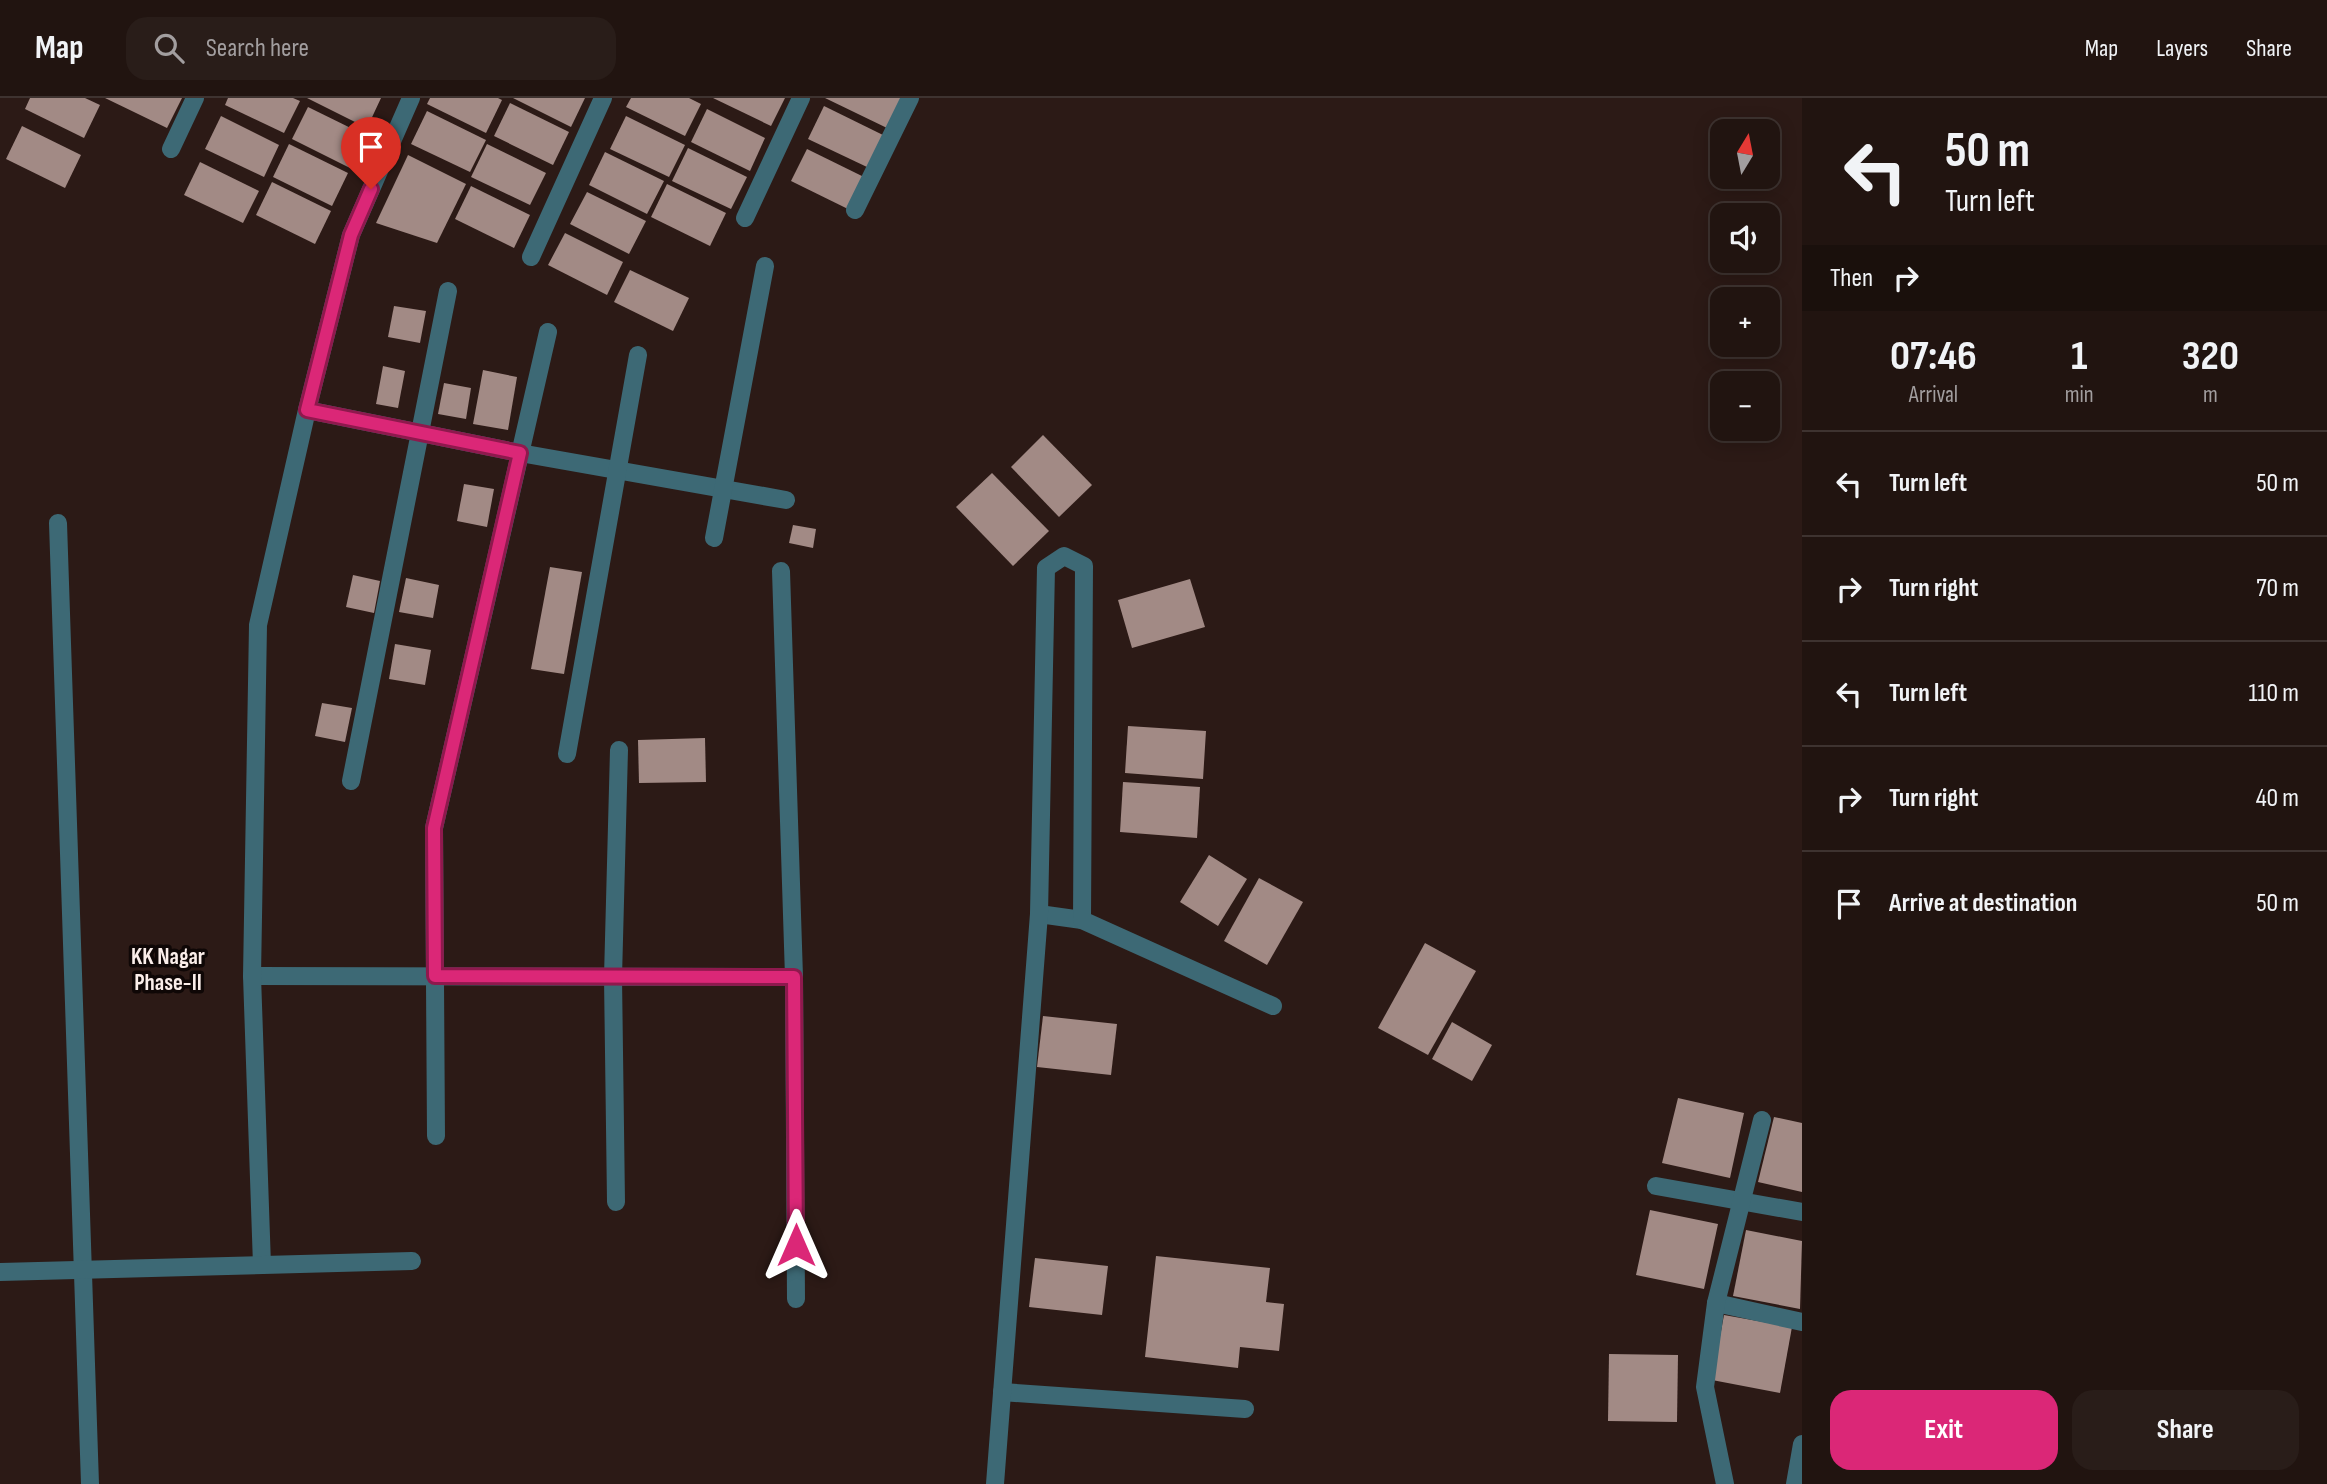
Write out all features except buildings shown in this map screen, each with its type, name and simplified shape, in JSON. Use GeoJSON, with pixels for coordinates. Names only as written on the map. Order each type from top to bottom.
{"type":"FeatureCollection","features":[{"type":"Feature","properties":{"kind":"street"},"geometry":{"type":"LineString","coordinates":[[171,149],[195,98]]}},
{"type":"Feature","properties":{"kind":"street"},"geometry":{"type":"LineString","coordinates":[[262,1265],[252,976],[258,625],[307,410],[351,235],[411,98]]}},
{"type":"Feature","properties":{"kind":"street"},"geometry":{"type":"LineString","coordinates":[[531,257],[603,98]]}},
{"type":"Feature","properties":{"kind":"street"},"geometry":{"type":"LineString","coordinates":[[744,218],[801,98]]}},
{"type":"Feature","properties":{"kind":"street"},"geometry":{"type":"LineString","coordinates":[[855,210],[910,98]]}},
{"type":"Feature","properties":{"kind":"street"},"geometry":{"type":"LineString","coordinates":[[714,538],[721,488],[765,267]]}},
{"type":"Feature","properties":{"kind":"street"},"geometry":{"type":"LineString","coordinates":[[351,780],[448,291]]}},
{"type":"Feature","properties":{"kind":"street"},"geometry":{"type":"LineString","coordinates":[[436,1136],[434,828],[548,332]]}},
{"type":"Feature","properties":{"kind":"street"},"geometry":{"type":"LineString","coordinates":[[567,754],[638,355]]}},
{"type":"Feature","properties":{"kind":"street"},"geometry":{"type":"LineString","coordinates":[[307,410],[520,453],[786,500]]}},
{"type":"Feature","properties":{"kind":"street"},"geometry":{"type":"LineString","coordinates":[[58,523],[90,1484]]}},
{"type":"Feature","properties":{"kind":"street"},"geometry":{"type":"LineString","coordinates":[[995,1484],[1039,914],[1046,568],[1064,556],[1084,566],[1082,920]]}},
{"type":"Feature","properties":{"kind":"street"},"geometry":{"type":"LineString","coordinates":[[781,571],[794,977],[796,1298]]}},
{"type":"Feature","properties":{"kind":"street"},"geometry":{"type":"LineString","coordinates":[[616,1202],[613,977],[619,750]]}},
{"type":"Feature","properties":{"kind":"street"},"geometry":{"type":"LineString","coordinates":[[1039,914],[1082,920],[1273,1006]]}},
{"type":"Feature","properties":{"kind":"street"},"geometry":{"type":"LineString","coordinates":[[252,976],[794,977]]}},
{"type":"Feature","properties":{"kind":"street"},"geometry":{"type":"LineString","coordinates":[[1725,1484],[1705,1387],[1716,1303],[1762,1120]]}},
{"type":"Feature","properties":{"kind":"street"},"geometry":{"type":"LineString","coordinates":[[1656,1186],[1802,1212]]}},
{"type":"Feature","properties":{"kind":"street"},"geometry":{"type":"LineString","coordinates":[[0,1272],[412,1261]]}},
{"type":"Feature","properties":{"kind":"street"},"geometry":{"type":"LineString","coordinates":[[1716,1303],[1802,1322]]}},
{"type":"Feature","properties":{"kind":"street"},"geometry":{"type":"LineString","coordinates":[[1002,1392],[1245,1409]]}},
{"type":"Feature","properties":{"kind":"street"},"geometry":{"type":"LineString","coordinates":[[1795,1484],[1802,1444]]}},
{"type":"Feature","properties":{"kind":"district","name":"KK Nagar Phase-II"},"geometry":{"type":"Point","coordinates":[168,969]}},
{"type":"Feature","properties":{"kind":"route"},"geometry":{"type":"LineString","coordinates":[[371,189],[351,235],[307,410],[520,453],[434,828],[435,976],[794,977],[796,1245]]}}]}
